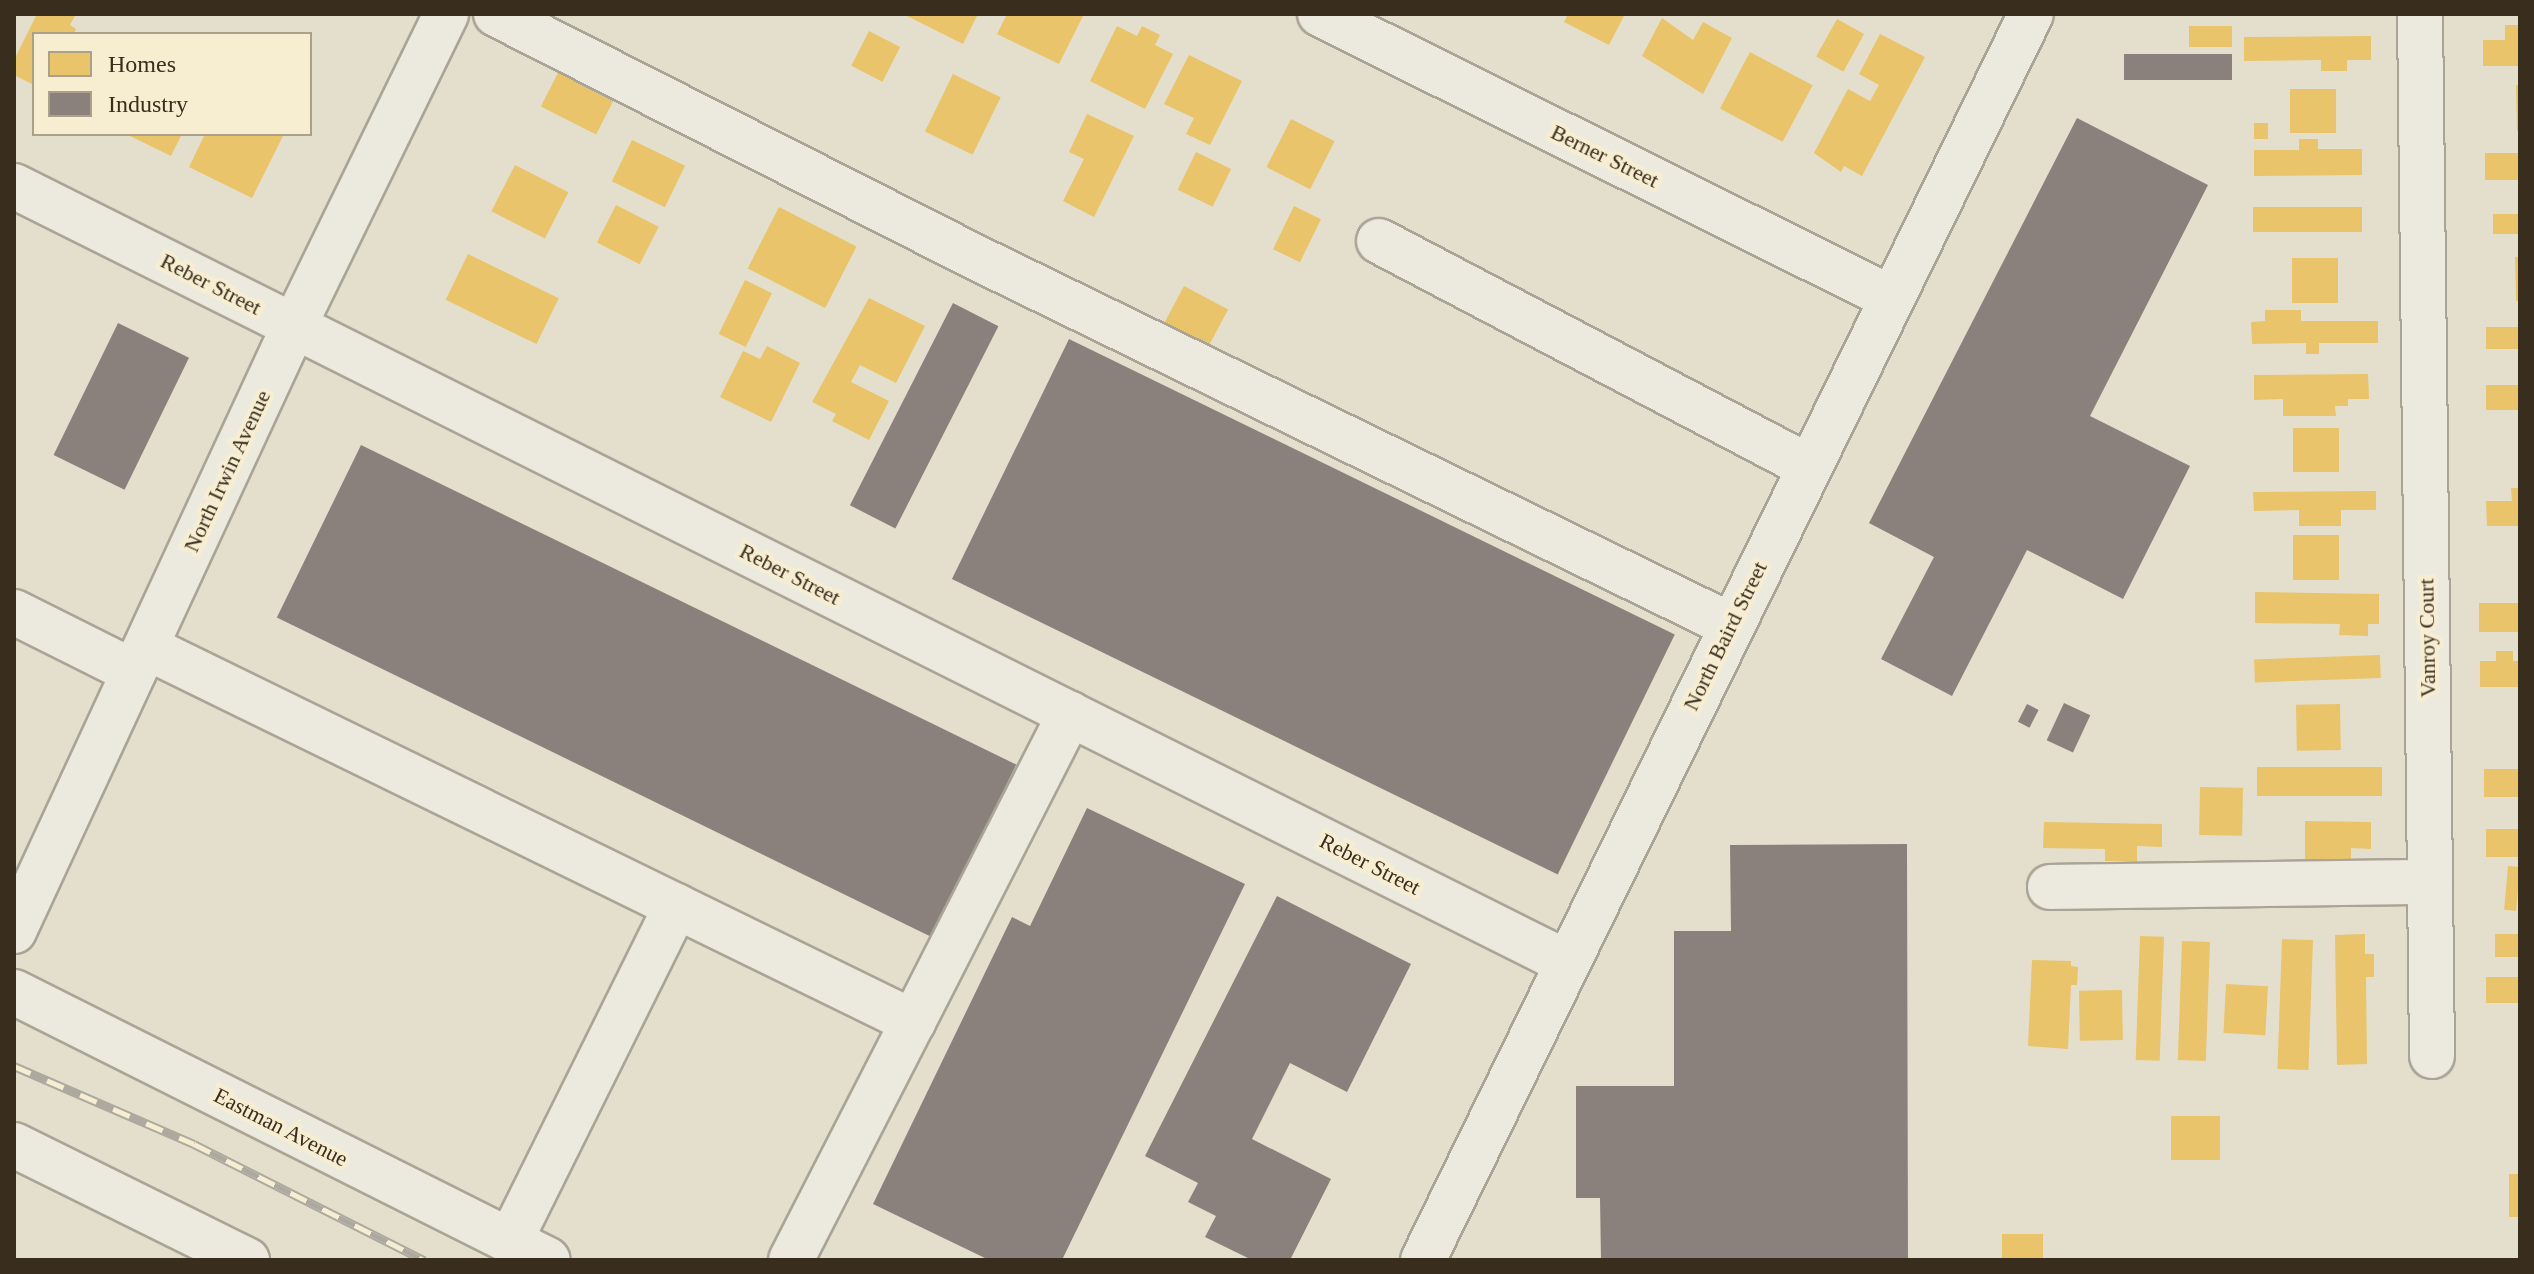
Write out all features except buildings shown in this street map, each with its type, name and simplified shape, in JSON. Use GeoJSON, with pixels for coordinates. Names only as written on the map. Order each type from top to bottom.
{"type":"FeatureCollection","features":[{"type":"Feature","properties":{"kind":"street","name":"North Irwin Avenue"},"geometry":{"type":"LineString","coordinates":[[14,931],[294,326],[446,14]]}},
{"type":"Feature","properties":{"kind":"street"},"geometry":{"type":"LineString","coordinates":[[496,14],[977,258],[1730,625]]}},
{"type":"Feature","properties":{"kind":"street","name":"Berner Street"},"geometry":{"type":"LineString","coordinates":[[1320,14],[1889,297]]}},
{"type":"Feature","properties":{"kind":"street","name":"North Baird Street"},"geometry":{"type":"LineString","coordinates":[[1423,1260],[1889,297],[2031,14]]}},
{"type":"Feature","properties":{"kind":"street","name":"Vanroy Court"},"geometry":{"type":"LineString","coordinates":[[2420,14],[2432,1056]]}},
{"type":"Feature","properties":{"kind":"street","name":"Reber Street"},"geometry":{"type":"LineString","coordinates":[[14,186],[1566,962]]}},
{"type":"Feature","properties":{"kind":"street"},"geometry":{"type":"LineString","coordinates":[[1379,241],[1807,466]]}},
{"type":"Feature","properties":{"kind":"street"},"geometry":{"type":"LineString","coordinates":[[14,612],[140,660],[676,906],[913,1022]]}},
{"type":"Feature","properties":{"kind":"street"},"geometry":{"type":"LineString","coordinates":[[791,1260],[1070,714]]}},
{"type":"Feature","properties":{"kind":"street"},"geometry":{"type":"LineString","coordinates":[[2050,887],[2430,882]]}},
{"type":"Feature","properties":{"kind":"street"},"geometry":{"type":"LineString","coordinates":[[529,1250],[676,906]]}},
{"type":"Feature","properties":{"kind":"street","name":"Eastman Avenue"},"geometry":{"type":"LineString","coordinates":[[14,992],[529,1250]]}},
{"type":"Feature","properties":{"kind":"street"},"geometry":{"type":"LineString","coordinates":[[14,1145],[247,1260]]}},
{"type":"Feature","properties":{"kind":"railway"},"geometry":{"type":"LineString","coordinates":[[14,1066],[194,1144],[424,1260]]}}]}
